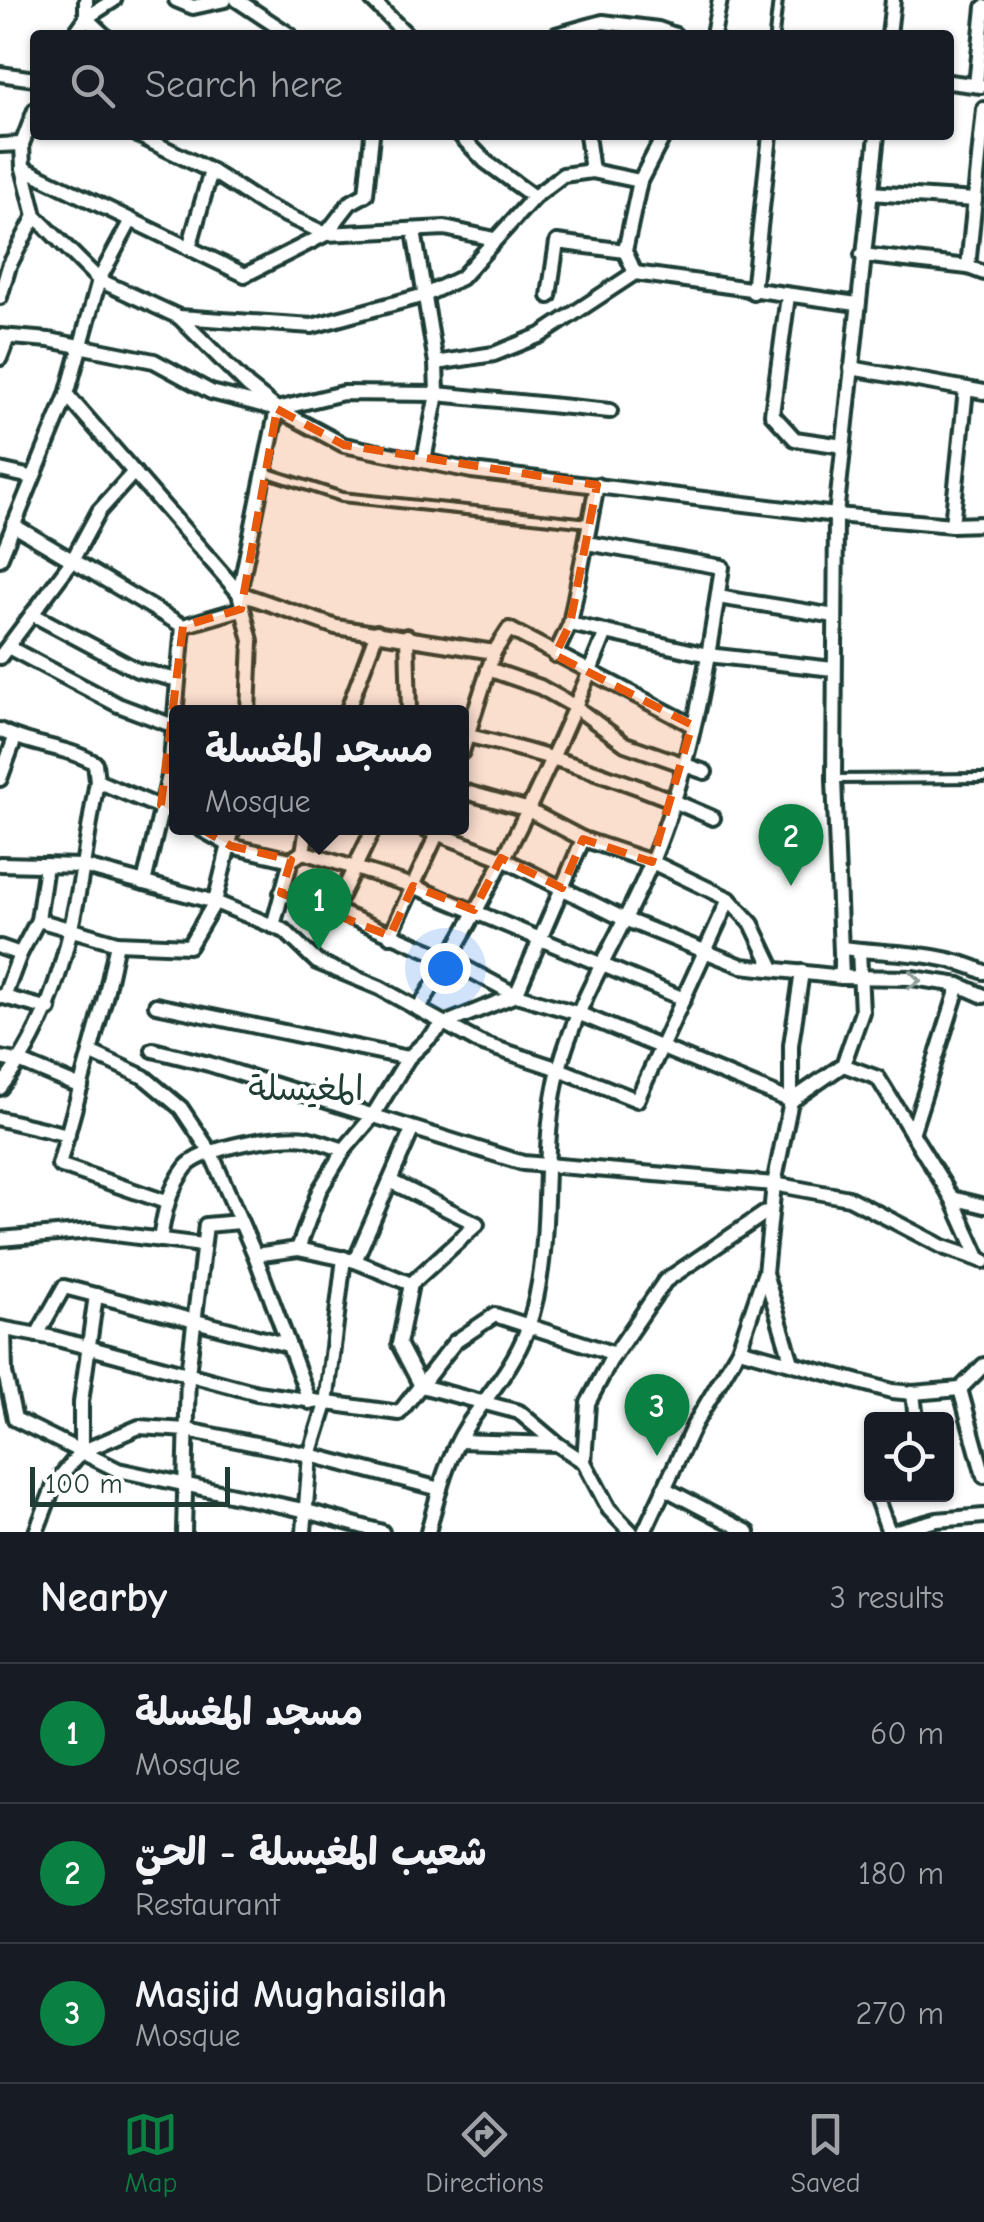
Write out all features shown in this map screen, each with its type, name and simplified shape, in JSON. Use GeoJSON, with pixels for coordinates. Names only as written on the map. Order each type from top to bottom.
{"type":"FeatureCollection","features":[{"type":"Feature","properties":{"kind":"street"},"geometry":{"type":"LineString","coordinates":[[86,0],[86,18],[99,30]]}},
{"type":"Feature","properties":{"kind":"street"},"geometry":{"type":"LineString","coordinates":[[78,30],[86,18],[114,0]]}},
{"type":"Feature","properties":{"kind":"street"},"geometry":{"type":"LineString","coordinates":[[176,0],[193,8],[226,0]]}},
{"type":"Feature","properties":{"kind":"street"},"geometry":{"type":"LineString","coordinates":[[236,0],[282,30]]}},
{"type":"Feature","properties":{"kind":"street"},"geometry":{"type":"LineString","coordinates":[[372,0],[401,30]]}},
{"type":"Feature","properties":{"kind":"street"},"geometry":{"type":"LineString","coordinates":[[713,30],[720,0]]}},
{"type":"Feature","properties":{"kind":"street"},"geometry":{"type":"LineString","coordinates":[[890,30],[893,0]]}},
{"type":"Feature","properties":{"kind":"street"},"geometry":{"type":"LineString","coordinates":[[954,82],[980,85],[984,7]]}},
{"type":"Feature","properties":{"kind":"street"},"geometry":{"type":"LineString","coordinates":[[601,29],[658,30]]}},
{"type":"Feature","properties":{"kind":"street"},"geometry":{"type":"LineString","coordinates":[[0,74],[30,78]]}},
{"type":"Feature","properties":{"kind":"street"},"geometry":{"type":"LineString","coordinates":[[968,267],[984,109]]}},
{"type":"Feature","properties":{"kind":"street"},"geometry":{"type":"LineString","coordinates":[[30,123],[22,144],[23,168],[35,216],[99,280],[179,317],[248,386],[276,408],[344,444],[472,471],[836,515],[984,524]]}},
{"type":"Feature","properties":{"kind":"street"},"geometry":{"type":"LineString","coordinates":[[148,140],[326,234],[446,228],[494,238]]}},
{"type":"Feature","properties":{"kind":"street"},"geometry":{"type":"LineString","coordinates":[[23,168],[245,275],[326,234],[350,204],[366,194],[371,140]]}},
{"type":"Feature","properties":{"kind":"street"},"geometry":{"type":"LineString","coordinates":[[465,140],[486,162],[534,197]]}},
{"type":"Feature","properties":{"kind":"street"},"geometry":{"type":"LineString","coordinates":[[588,140],[592,172]]}},
{"type":"Feature","properties":{"kind":"street"},"geometry":{"type":"LineString","coordinates":[[635,273],[625,251],[640,181],[661,140]]}},
{"type":"Feature","properties":{"kind":"street"},"geometry":{"type":"LineString","coordinates":[[753,292],[769,140]]}},
{"type":"Feature","properties":{"kind":"street"},"geometry":{"type":"LineString","coordinates":[[842,976],[834,778],[836,515],[876,140]]}},
{"type":"Feature","properties":{"kind":"street"},"geometry":{"type":"LineString","coordinates":[[0,144],[22,144]]}},
{"type":"Feature","properties":{"kind":"street"},"geometry":{"type":"LineString","coordinates":[[188,248],[211,170]]}},
{"type":"Feature","properties":{"kind":"street"},"geometry":{"type":"LineString","coordinates":[[179,317],[312,326],[426,295],[461,278],[534,197],[563,175],[592,172],[640,181]]}},
{"type":"Feature","properties":{"kind":"street"},"geometry":{"type":"LineString","coordinates":[[870,193],[975,200]]}},
{"type":"Feature","properties":{"kind":"street"},"geometry":{"type":"LineString","coordinates":[[0,297],[4,265],[35,216]]}},
{"type":"Feature","properties":{"kind":"street"},"geometry":{"type":"LineString","coordinates":[[0,559],[67,395],[99,280],[131,220]]}},
{"type":"Feature","properties":{"kind":"street"},"geometry":{"type":"LineString","coordinates":[[414,231],[436,363],[437,394],[424,460]]}},
{"type":"Feature","properties":{"kind":"street"},"geometry":{"type":"LineString","coordinates":[[548,296],[558,242],[625,251]]}},
{"type":"Feature","properties":{"kind":"street"},"geometry":{"type":"LineString","coordinates":[[862,255],[984,272]]}},
{"type":"Feature","properties":{"kind":"street"},"geometry":{"type":"LineString","coordinates":[[436,363],[494,354],[542,335],[635,273],[857,304]]}},
{"type":"Feature","properties":{"kind":"street"},"geometry":{"type":"LineString","coordinates":[[788,296],[772,414],[796,439],[843,446]]}},
{"type":"Feature","properties":{"kind":"street"},"geometry":{"type":"LineString","coordinates":[[0,358],[4,336],[82,346],[154,361],[212,392],[276,408],[343,393],[437,394],[610,411]]}},
{"type":"Feature","properties":{"kind":"street"},"geometry":{"type":"LineString","coordinates":[[851,368],[984,392]]}},
{"type":"Feature","properties":{"kind":"street"},"geometry":{"type":"LineString","coordinates":[[952,524],[966,389]]}},
{"type":"Feature","properties":{"kind":"street"},"geometry":{"type":"LineString","coordinates":[[67,395],[239,593],[336,627],[494,652]]}},
{"type":"Feature","properties":{"kind":"street"},"geometry":{"type":"LineString","coordinates":[[248,705],[251,641],[240,610],[239,593],[276,408]]}},
{"type":"Feature","properties":{"kind":"street"},"geometry":{"type":"LineString","coordinates":[[0,470],[32,477]]}},
{"type":"Feature","properties":{"kind":"street"},"geometry":{"type":"LineString","coordinates":[[134,472],[99,511],[72,561],[4,652],[169,724]]}},
{"type":"Feature","properties":{"kind":"street"},"geometry":{"type":"LineString","coordinates":[[554,655],[570,624],[597,485]]}},
{"type":"Feature","properties":{"kind":"street"},"geometry":{"type":"LineString","coordinates":[[13,525],[183,626],[240,610]]}},
{"type":"Feature","properties":{"kind":"street"},"geometry":{"type":"LineString","coordinates":[[428,1532],[447,1462],[514,1362],[528,1326],[542,1273],[548,1206],[546,1167],[559,1069],[580,1014],[652,862],[674,800],[718,597],[722,567],[587,543]]}},
{"type":"Feature","properties":{"kind":"street"},"geometry":{"type":"LineString","coordinates":[[718,597],[835,616]]}},
{"type":"Feature","properties":{"kind":"street"},"geometry":{"type":"LineString","coordinates":[[32,614],[137,670],[178,680]]}},
{"type":"Feature","properties":{"kind":"street"},"geometry":{"type":"LineString","coordinates":[[570,624],[708,655],[833,669]]}},
{"type":"Feature","properties":{"kind":"street"},"geometry":{"type":"LineString","coordinates":[[176,705],[183,626]]}},
{"type":"Feature","properties":{"kind":"street"},"geometry":{"type":"LineString","coordinates":[[469,724],[494,652],[510,629],[692,725]]}},
{"type":"Feature","properties":{"kind":"street"},"geometry":{"type":"LineString","coordinates":[[349,705],[377,632]]}},
{"type":"Feature","properties":{"kind":"street"},"geometry":{"type":"LineString","coordinates":[[419,1008],[450,959],[553,757],[606,632]]}},
{"type":"Feature","properties":{"kind":"street"},"geometry":{"type":"LineString","coordinates":[[407,636],[409,705]]}},
{"type":"Feature","properties":{"kind":"street"},"geometry":{"type":"LineString","coordinates":[[488,669],[540,687],[574,706],[625,744],[705,772]]}},
{"type":"Feature","properties":{"kind":"street"},"geometry":{"type":"LineString","coordinates":[[0,730],[15,738],[83,756],[95,764],[97,782],[71,932],[49,1009],[21,1062],[0,1088]]}},
{"type":"Feature","properties":{"kind":"street"},"geometry":{"type":"LineString","coordinates":[[469,737],[553,757],[713,818]]}},
{"type":"Feature","properties":{"kind":"street"},"geometry":{"type":"LineString","coordinates":[[0,779],[15,738]]}},
{"type":"Feature","properties":{"kind":"street"},"geometry":{"type":"LineString","coordinates":[[144,883],[169,776]]}},
{"type":"Feature","properties":{"kind":"street"},"geometry":{"type":"LineString","coordinates":[[97,782],[169,810]]}},
{"type":"Feature","properties":{"kind":"street"},"geometry":{"type":"LineString","coordinates":[[469,793],[526,809],[583,839],[652,862],[729,899],[752,924],[773,968]]}},
{"type":"Feature","properties":{"kind":"street"},"geometry":{"type":"LineString","coordinates":[[211,835],[231,846],[352,868],[414,886],[684,999]]}},
{"type":"Feature","properties":{"kind":"street"},"geometry":{"type":"LineString","coordinates":[[38,920],[117,943],[189,946],[215,902],[232,835]]}},
{"type":"Feature","properties":{"kind":"street"},"geometry":{"type":"LineString","coordinates":[[272,926],[305,835]]}},
{"type":"Feature","properties":{"kind":"street"},"geometry":{"type":"LineString","coordinates":[[334,910],[370,835]]}},
{"type":"Feature","properties":{"kind":"street"},"geometry":{"type":"LineString","coordinates":[[390,936],[436,835]]}},
{"type":"Feature","properties":{"kind":"street"},"geometry":{"type":"LineString","coordinates":[[447,835],[624,919],[742,966],[912,978],[959,985],[984,996]]}},
{"type":"Feature","properties":{"kind":"street"},"geometry":{"type":"LineString","coordinates":[[298,1249],[319,1191],[408,1058],[444,1024],[516,995],[583,839]]}},
{"type":"Feature","properties":{"kind":"street"},"geometry":{"type":"LineString","coordinates":[[0,864],[82,866],[215,902],[284,931],[317,962],[419,1008],[480,1043],[637,1100],[729,899]]}},
{"type":"Feature","properties":{"kind":"street"},"geometry":{"type":"LineString","coordinates":[[46,865],[38,920],[2,997],[49,1009]]}},
{"type":"Feature","properties":{"kind":"street"},"geometry":{"type":"LineString","coordinates":[[281,893],[334,910],[450,959],[516,995],[580,1014],[791,1101]]}},
{"type":"Feature","properties":{"kind":"street"},"geometry":{"type":"LineString","coordinates":[[117,943],[59,1165],[166,1202]]}},
{"type":"Feature","properties":{"kind":"street"},"geometry":{"type":"LineString","coordinates":[[0,947],[20,954]]}},
{"type":"Feature","properties":{"kind":"street"},"geometry":{"type":"LineString","coordinates":[[842,948],[940,958],[966,963],[984,972]]}},
{"type":"Feature","properties":{"kind":"street"},"geometry":{"type":"LineString","coordinates":[[791,1101],[843,1065],[862,1012],[858,950]]}},
{"type":"Feature","properties":{"kind":"street"},"geometry":{"type":"LineString","coordinates":[[644,1532],[694,1426],[739,1349],[765,1273],[774,1184],[791,1101],[791,1045],[802,972]]}},
{"type":"Feature","properties":{"kind":"street"},"geometry":{"type":"LineString","coordinates":[[912,1134],[959,985]]}},
{"type":"Feature","properties":{"kind":"street"},"geometry":{"type":"LineString","coordinates":[[156,1005],[408,1058]]}},
{"type":"Feature","properties":{"kind":"street"},"geometry":{"type":"LineString","coordinates":[[153,1050],[210,1064],[522,1163],[774,1184],[848,1198],[944,1247],[982,1261]]}},
{"type":"Feature","properties":{"kind":"street"},"geometry":{"type":"LineString","coordinates":[[90,1052],[144,1077],[180,1108],[211,1153],[310,1402]]}},
{"type":"Feature","properties":{"kind":"street"},"geometry":{"type":"LineString","coordinates":[[0,1058],[21,1062],[82,1087]]}},
{"type":"Feature","properties":{"kind":"street"},"geometry":{"type":"LineString","coordinates":[[843,1065],[878,1078],[952,1198],[982,1261]]}},
{"type":"Feature","properties":{"kind":"street"},"geometry":{"type":"LineString","coordinates":[[0,1119],[68,1135]]}},
{"type":"Feature","properties":{"kind":"street"},"geometry":{"type":"LineString","coordinates":[[304,1532],[310,1455],[326,1404],[350,1260],[412,1130]]}},
{"type":"Feature","properties":{"kind":"street"},"geometry":{"type":"LineString","coordinates":[[160,1240],[166,1202],[188,1164],[211,1153],[260,1140],[303,1138],[344,1150]]}},
{"type":"Feature","properties":{"kind":"street"},"geometry":{"type":"LineString","coordinates":[[390,1181],[477,1224],[412,1284],[399,1344],[422,1386],[519,1412],[584,1462],[608,1509],[630,1532]]}},
{"type":"Feature","properties":{"kind":"street"},"geometry":{"type":"LineString","coordinates":[[952,1198],[984,1206]]}},
{"type":"Feature","properties":{"kind":"street"},"geometry":{"type":"LineString","coordinates":[[584,1462],[588,1403],[615,1354],[665,1280],[772,1209]]}},
{"type":"Feature","properties":{"kind":"street"},"geometry":{"type":"LineString","coordinates":[[184,1532],[188,1374],[202,1245],[206,1225],[240,1222]]}},
{"type":"Feature","properties":{"kind":"street"},"geometry":{"type":"LineString","coordinates":[[0,1239],[91,1231],[202,1245]]}},
{"type":"Feature","properties":{"kind":"street"},"geometry":{"type":"LineString","coordinates":[[255,1256],[298,1249],[350,1260],[412,1284]]}},
{"type":"Feature","properties":{"kind":"street"},"geometry":{"type":"LineString","coordinates":[[765,1273],[792,1364]]}},
{"type":"Feature","properties":{"kind":"street"},"geometry":{"type":"LineString","coordinates":[[37,1335],[64,1287],[288,1345]]}},
{"type":"Feature","properties":{"kind":"street"},"geometry":{"type":"LineString","coordinates":[[81,1452],[82,1402],[96,1295]]}},
{"type":"Feature","properties":{"kind":"street"},"geometry":{"type":"LineString","coordinates":[[382,1532],[118,1470],[15,1419],[5,1374],[2,1329],[258,1393],[399,1413],[455,1342],[495,1315],[615,1354]]}},
{"type":"Feature","properties":{"kind":"street"},"geometry":{"type":"LineString","coordinates":[[739,1349],[913,1393],[960,1389],[984,1365]]}},
{"type":"Feature","properties":{"kind":"street"},"geometry":{"type":"LineString","coordinates":[[960,1389],[984,1476]]}},
{"type":"Feature","properties":{"kind":"street"},"geometry":{"type":"LineString","coordinates":[[913,1393],[915,1412]]}},
{"type":"Feature","properties":{"kind":"street"},"geometry":{"type":"LineString","coordinates":[[36,1532],[55,1483],[81,1452],[138,1427],[186,1430],[310,1455],[440,1490]]}},
{"type":"Feature","properties":{"kind":"street"},"geometry":{"type":"LineString","coordinates":[[459,1440],[557,1444]]}},
{"type":"Feature","properties":{"kind":"street"},"geometry":{"type":"LineString","coordinates":[[664,1488],[748,1532]]}},
{"type":"Feature","properties":{"kind":"street"},"geometry":{"type":"LineString","coordinates":[[878,1502],[891,1532],[937,1520],[984,1516]]}},
{"type":"Feature","properties":{"kind":"lane"},"geometry":{"type":"LineString","coordinates":[[775,30],[778,0]]}},
{"type":"Feature","properties":{"kind":"lane"},"geometry":{"type":"LineString","coordinates":[[265,472],[342,497],[590,523]]}},
{"type":"Feature","properties":{"kind":"lane"},"geometry":{"type":"LineString","coordinates":[[834,778],[984,778]]}},
{"type":"Feature","properties":{"kind":"highlighted area"},"geometry":{"type":"Polygon","coordinates":[[[277,409],[344,445],[597,485],[570,624],[555,655],[692,725],[652,862],[583,839],[562,888],[501,858],[474,910],[413,886],[390,936],[281,893],[291,860],[231,846],[161,805],[183,626],[241,609],[277,409]]]}},
{"type":"Feature","properties":{"kind":"place","name":"شعيب المغيسلة - الحيّ"},"geometry":{"type":"Point","coordinates":[791,886]}},
{"type":"Feature","properties":{"kind":"place","name":"مسجد المغسلة"},"geometry":{"type":"Point","coordinates":[319,950]}},
{"type":"Feature","properties":{"kind":"place","name":"Masjid Mughaisilah"},"geometry":{"type":"Point","coordinates":[657,1456]}},
{"type":"Feature","properties":{"kind":"district","name":"المغيسلة"},"geometry":{"type":"Point","coordinates":[306,1088]}}]}
